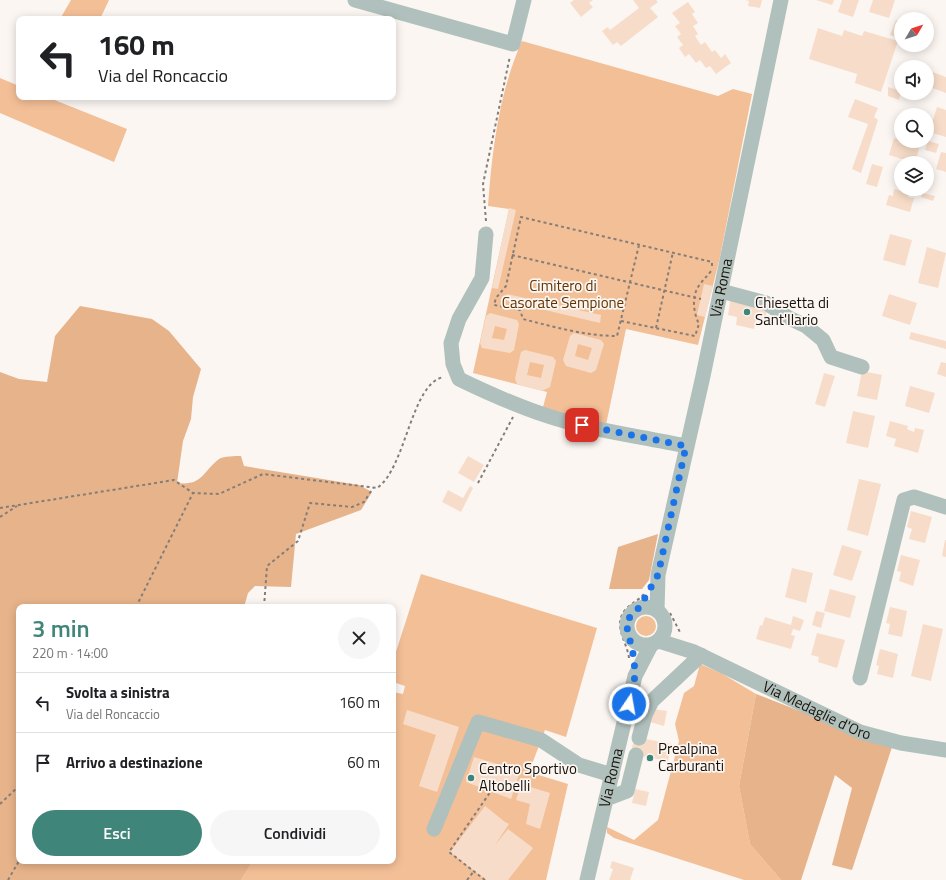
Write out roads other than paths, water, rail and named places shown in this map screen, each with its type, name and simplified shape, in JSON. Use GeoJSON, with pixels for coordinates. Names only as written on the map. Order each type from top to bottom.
{"type":"FeatureCollection","features":[{"type":"Feature","properties":{"kind":"street"},"geometry":{"type":"LineString","coordinates":[[355,0],[513,44],[524,0]]}},
{"type":"Feature","properties":{"kind":"street","name":"Via Roma"},"geometry":{"type":"LineString","coordinates":[[587,880],[635,676],[634,658],[626,623],[633,612],[639,608],[658,575],[703,376],[781,0]]}},
{"type":"Feature","properties":{"kind":"street"},"geometry":{"type":"LineString","coordinates":[[486,234],[482,278],[459,319],[450,343],[453,364],[459,379],[508,402],[548,416],[592,428],[686,446]]}},
{"type":"Feature","properties":{"kind":"street"},"geometry":{"type":"LineString","coordinates":[[721,291],[766,303],[818,334],[823,340],[831,357],[862,367]]}},
{"type":"Feature","properties":{"kind":"street"},"geometry":{"type":"LineString","coordinates":[[860,678],[904,500],[914,497],[946,507]]}},
{"type":"Feature","properties":{"kind":"street","name":"Via Roma"},"geometry":{"type":"LineString","coordinates":[[635,676],[655,643],[663,636],[663,614],[658,575]]}},
{"type":"Feature","properties":{"kind":"street"},"geometry":{"type":"LineString","coordinates":[[639,608],[651,608],[663,614]]}},
{"type":"Feature","properties":{"kind":"street","name":"Via Medaglie d'Oro"},"geometry":{"type":"LineString","coordinates":[[663,614],[697,654]]}},
{"type":"Feature","properties":{"kind":"street"},"geometry":{"type":"LineString","coordinates":[[629,636],[638,645],[655,643]]}},
{"type":"Feature","properties":{"kind":"street","name":"Via Medaglie d'Oro"},"geometry":{"type":"LineString","coordinates":[[655,643],[697,654],[860,732],[901,743],[946,750]]}},
{"type":"Feature","properties":{"kind":"street"},"geometry":{"type":"LineString","coordinates":[[639,738],[645,715],[652,701],[697,654]]}},
{"type":"Feature","properties":{"kind":"street"},"geometry":{"type":"LineString","coordinates":[[629,704],[645,715]]}},
{"type":"Feature","properties":{"kind":"street"},"geometry":{"type":"LineString","coordinates":[[434,829],[478,722],[541,740],[579,765],[612,775]]}},
{"type":"Feature","properties":{"kind":"street"},"geometry":{"type":"LineString","coordinates":[[606,799],[627,791],[636,755]]}},
{"type":"Feature","properties":{"kind":"place","name":"Chiesetta di Sant'Ilario"},"geometry":{"type":"Point","coordinates":[747,312]}},
{"type":"Feature","properties":{"kind":"place","name":"Prealpina Carburanti"},"geometry":{"type":"Point","coordinates":[650,758]}},
{"type":"Feature","properties":{"kind":"place","name":"Centro Sportivo Altobelli"},"geometry":{"type":"Point","coordinates":[471,778]}},
{"type":"Feature","properties":{"kind":"park label","name":"Cimitero di Casorate Sempione"},"geometry":{"type":"Point","coordinates":[563,294]}}]}
